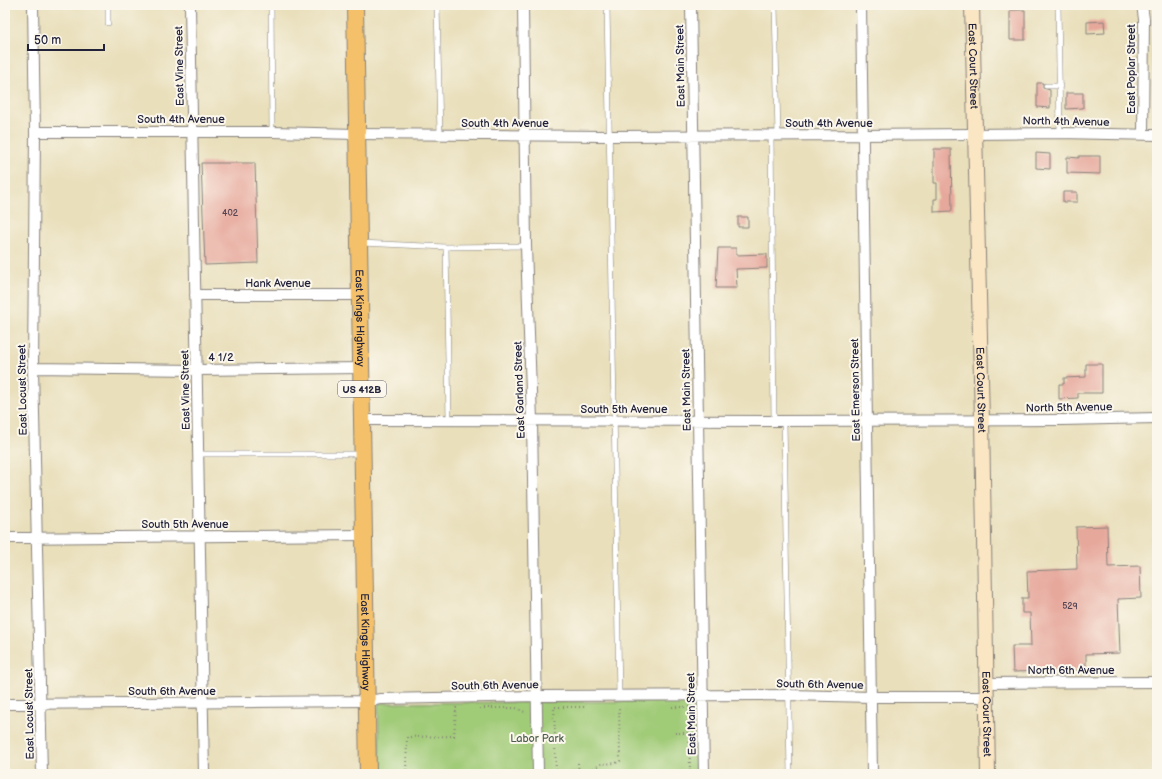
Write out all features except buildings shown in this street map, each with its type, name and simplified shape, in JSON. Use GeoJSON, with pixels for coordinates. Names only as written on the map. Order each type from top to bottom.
{"type":"FeatureCollection","features":[{"type":"Feature","properties":{"kind":"main road","name":"East Kings Highway"},"geometry":{"type":"LineString","coordinates":[[355,5],[368,774]]}},
{"type":"Feature","properties":{"kind":"street","name":"East Locust Street"},"geometry":{"type":"LineString","coordinates":[[33,5],[35,132],[33,368],[42,774]]}},
{"type":"Feature","properties":{"kind":"street","name":"East Vine Street"},"geometry":{"type":"LineString","coordinates":[[190,5],[204,774]]}},
{"type":"Feature","properties":{"kind":"street","name":"East Garland Street"},"geometry":{"type":"LineString","coordinates":[[523,5],[526,246],[532,421],[538,774]]}},
{"type":"Feature","properties":{"kind":"street","name":"East Main Street"},"geometry":{"type":"LineString","coordinates":[[691,5],[704,774]]}},
{"type":"Feature","properties":{"kind":"street","name":"East Emerson Street"},"geometry":{"type":"LineString","coordinates":[[861,5],[872,774]]}},
{"type":"Feature","properties":{"kind":"street","name":"East Court Street"},"geometry":{"type":"LineString","coordinates":[[972,5],[982,420],[988,774]]}},
{"type":"Feature","properties":{"kind":"street","name":"East Poplar Street"},"geometry":{"type":"LineString","coordinates":[[1142,5],[1144,19],[1143,134]]}},
{"type":"Feature","properties":{"kind":"street","name":"South 4th Avenue"},"geometry":{"type":"LineString","coordinates":[[35,132],[193,131],[609,136],[774,136],[975,133]]}},
{"type":"Feature","properties":{"kind":"street","name":"North 4th Avenue"},"geometry":{"type":"LineString","coordinates":[[975,133],[1157,135]]}},
{"type":"Feature","properties":{"kind":"street","name":"Hank Avenue"},"geometry":{"type":"LineString","coordinates":[[195,294],[360,295]]}},
{"type":"Feature","properties":{"kind":"street","name":"4 1/2"},"geometry":{"type":"LineString","coordinates":[[33,368],[196,370],[362,368]]}},
{"type":"Feature","properties":{"kind":"street","name":"North 5th Avenue"},"geometry":{"type":"LineString","coordinates":[[982,420],[1157,418]]}},
{"type":"Feature","properties":{"kind":"street","name":"South 5th Avenue"},"geometry":{"type":"LineString","coordinates":[[363,420],[982,420]]}},
{"type":"Feature","properties":{"kind":"street","name":"South 5th Avenue"},"geometry":{"type":"LineString","coordinates":[[5,538],[364,535]]}},
{"type":"Feature","properties":{"kind":"street","name":"North 6th Avenue"},"geometry":{"type":"LineString","coordinates":[[986,682],[1157,682]]}},
{"type":"Feature","properties":{"kind":"street","name":"South 6th Avenue"},"geometry":{"type":"LineString","coordinates":[[5,704],[367,701],[381,699],[537,696],[789,695],[986,697]]}},
{"type":"Feature","properties":{"kind":"lane"},"geometry":{"type":"LineString","coordinates":[[108,5],[108,23]]}},
{"type":"Feature","properties":{"kind":"lane"},"geometry":{"type":"LineString","coordinates":[[271,5],[272,132]]}},
{"type":"Feature","properties":{"kind":"lane"},"geometry":{"type":"LineString","coordinates":[[437,5],[440,135]]}},
{"type":"Feature","properties":{"kind":"lane"},"geometry":{"type":"LineString","coordinates":[[607,5],[619,696]]}},
{"type":"Feature","properties":{"kind":"lane"},"geometry":{"type":"LineString","coordinates":[[775,5],[774,136],[779,421],[789,695],[790,774]]}},
{"type":"Feature","properties":{"kind":"lane"},"geometry":{"type":"LineString","coordinates":[[1058,5],[1060,133]]}},
{"type":"Feature","properties":{"kind":"lane"},"geometry":{"type":"LineString","coordinates":[[1046,86],[1060,86]]}},
{"type":"Feature","properties":{"kind":"lane"},"geometry":{"type":"LineString","coordinates":[[359,243],[446,247],[526,246]]}},
{"type":"Feature","properties":{"kind":"lane"},"geometry":{"type":"LineString","coordinates":[[446,247],[449,420]]}},
{"type":"Feature","properties":{"kind":"lane"},"geometry":{"type":"LineString","coordinates":[[199,454],[363,454]]}},
{"type":"Feature","properties":{"kind":"path"},"geometry":{"type":"LineString","coordinates":[[590,707],[554,707],[556,774],[587,773],[601,764],[616,763],[620,761],[619,706],[625,706]]}},
{"type":"Feature","properties":{"kind":"path"},"geometry":{"type":"LineString","coordinates":[[667,706],[689,707],[690,774]]}},
{"type":"Feature","properties":{"kind":"path"},"geometry":{"type":"LineString","coordinates":[[406,774],[407,737],[454,736],[456,708],[464,708]]}},
{"type":"Feature","properties":{"kind":"path"},"geometry":{"type":"LineString","coordinates":[[479,708],[516,708],[527,713],[533,713]]}},
{"type":"Feature","properties":{"kind":"path"},"geometry":{"type":"LineString","coordinates":[[675,733],[690,733]]}},
{"type":"Feature","properties":{"kind":"path"},"geometry":{"type":"LineString","coordinates":[[578,763],[579,774]]}},
{"type":"Feature","properties":{"kind":"green space","name":"Labor Park"},"geometry":{"type":"Polygon","coordinates":[[[696,701],[699,774],[380,774],[378,703],[696,701]]]}}]}
